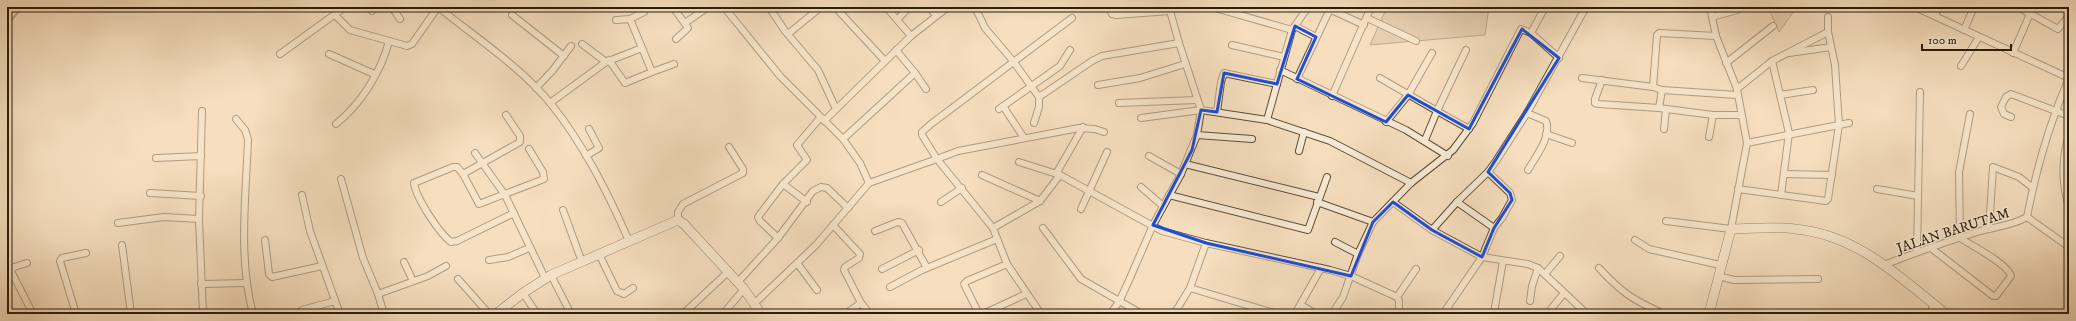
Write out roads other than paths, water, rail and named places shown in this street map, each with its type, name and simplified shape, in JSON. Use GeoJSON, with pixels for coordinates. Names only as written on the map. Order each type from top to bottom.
{"type":"FeatureCollection","features":[{"type":"Feature","properties":{"kind":"street"},"geometry":{"type":"LineString","coordinates":[[280,54],[345,7]]}},
{"type":"Feature","properties":{"kind":"street"},"geometry":{"type":"LineString","coordinates":[[392,7],[400,19]]}},
{"type":"Feature","properties":{"kind":"street"},"geometry":{"type":"LineString","coordinates":[[335,15],[350,30],[407,46],[412,44],[438,7],[505,60],[550,103],[586,156],[607,192],[629,241]]}},
{"type":"Feature","properties":{"kind":"street"},"geometry":{"type":"LineString","coordinates":[[672,7],[688,28],[676,39]]}},
{"type":"Feature","properties":{"kind":"street"},"geometry":{"type":"LineString","coordinates":[[685,23],[708,7]]}},
{"type":"Feature","properties":{"kind":"street"},"geometry":{"type":"LineString","coordinates":[[724,7],[780,76],[822,120],[843,139],[860,163],[869,184]]}},
{"type":"Feature","properties":{"kind":"street"},"geometry":{"type":"LineString","coordinates":[[769,7],[788,34],[818,70],[836,109]]}},
{"type":"Feature","properties":{"kind":"street"},"geometry":{"type":"LineString","coordinates":[[788,34],[821,7]]}},
{"type":"Feature","properties":{"kind":"street"},"geometry":{"type":"LineString","coordinates":[[835,7],[860,36],[885,61]]}},
{"type":"Feature","properties":{"kind":"street"},"geometry":{"type":"LineString","coordinates":[[886,7],[898,19],[911,36]]}},
{"type":"Feature","properties":{"kind":"street"},"geometry":{"type":"LineString","coordinates":[[898,19],[909,7]]}},
{"type":"Feature","properties":{"kind":"street"},"geometry":{"type":"LineString","coordinates":[[928,7],[936,15]]}},
{"type":"Feature","properties":{"kind":"street"},"geometry":{"type":"LineString","coordinates":[[778,238],[760,221],[758,217],[783,184],[807,159],[797,145],[911,36],[948,7]]}},
{"type":"Feature","properties":{"kind":"street"},"geometry":{"type":"LineString","coordinates":[[975,7],[985,28],[1013,60],[1039,97],[1039,107],[1034,123]]}},
{"type":"Feature","properties":{"kind":"street"},"geometry":{"type":"LineString","coordinates":[[1109,7],[1112,14],[1116,15],[1170,9],[1185,64],[1201,110],[1197,135],[1181,174],[1153,225],[1119,302],[1110,314]]}},
{"type":"Feature","properties":{"kind":"street"},"geometry":{"type":"LineString","coordinates":[[1212,7],[1293,28],[1316,37]]}},
{"type":"Feature","properties":{"kind":"street"},"geometry":{"type":"LineString","coordinates":[[1267,120],[1293,28],[1308,7]]}},
{"type":"Feature","properties":{"kind":"street"},"geometry":{"type":"LineString","coordinates":[[1332,96],[1371,7]]}},
{"type":"Feature","properties":{"kind":"street"},"geometry":{"type":"LineString","coordinates":[[1531,34],[1545,7]]}},
{"type":"Feature","properties":{"kind":"street"},"geometry":{"type":"LineString","coordinates":[[1432,230],[1457,202],[1488,172],[1527,113],[1559,58],[1586,7]]}},
{"type":"Feature","properties":{"kind":"street"},"geometry":{"type":"LineString","coordinates":[[1709,314],[1720,265],[1731,229],[1747,143],[1737,92],[1716,36],[1710,7]]}},
{"type":"Feature","properties":{"kind":"street"},"geometry":{"type":"LineString","coordinates":[[1712,17],[1733,12],[1737,10],[1736,7]]}},
{"type":"Feature","properties":{"kind":"street"},"geometry":{"type":"LineString","coordinates":[[1915,7],[2069,78]]}},
{"type":"Feature","properties":{"kind":"street"},"geometry":{"type":"LineString","coordinates":[[1935,15],[1939,7]]}},
{"type":"Feature","properties":{"kind":"street"},"geometry":{"type":"LineString","coordinates":[[1964,30],[1974,7]]}},
{"type":"Feature","properties":{"kind":"street"},"geometry":{"type":"LineString","coordinates":[[2018,7],[2058,29],[2069,16]]}},
{"type":"Feature","properties":{"kind":"street"},"geometry":{"type":"LineString","coordinates":[[1297,79],[1327,8],[1364,25]]}},
{"type":"Feature","properties":{"kind":"street"},"geometry":{"type":"LineString","coordinates":[[616,20],[630,19],[644,12]]}},
{"type":"Feature","properties":{"kind":"street"},"geometry":{"type":"LineString","coordinates":[[2013,53],[2030,14]]}},
{"type":"Feature","properties":{"kind":"street"},"geometry":{"type":"LineString","coordinates":[[512,15],[564,56]]}},
{"type":"Feature","properties":{"kind":"street"},"geometry":{"type":"LineString","coordinates":[[1738,189],[1826,201],[1828,199],[1839,125],[1835,65],[1828,32],[1828,17]]}},
{"type":"Feature","properties":{"kind":"street"},"geometry":{"type":"LineString","coordinates":[[1041,314],[1007,264],[993,228],[937,159],[923,139],[922,132],[1013,60],[1072,18]]}},
{"type":"Feature","properties":{"kind":"street"},"geometry":{"type":"LineString","coordinates":[[1367,18],[1416,41]]}},
{"type":"Feature","properties":{"kind":"street"},"geometry":{"type":"LineString","coordinates":[[630,19],[652,72]]}},
{"type":"Feature","properties":{"kind":"street"},"geometry":{"type":"LineString","coordinates":[[1726,63],[1773,26]]}},
{"type":"Feature","properties":{"kind":"street"},"geometry":{"type":"LineString","coordinates":[[1332,314],[1343,297],[1358,254],[1373,222],[1411,183],[1448,156],[1469,129],[1521,29],[1531,34],[1559,58]]}},
{"type":"Feature","properties":{"kind":"street"},"geometry":{"type":"LineString","coordinates":[[1582,78],[1653,87],[1662,90],[1737,92],[1772,61],[1828,32]]}},
{"type":"Feature","properties":{"kind":"street"},"geometry":{"type":"LineString","coordinates":[[1653,87],[1657,35],[1659,33],[1716,36]]}},
{"type":"Feature","properties":{"kind":"street"},"geometry":{"type":"LineString","coordinates":[[1961,66],[1979,37]]}},
{"type":"Feature","properties":{"kind":"street"},"geometry":{"type":"LineString","coordinates":[[336,124],[348,114],[361,99],[385,55],[388,41]]}},
{"type":"Feature","properties":{"kind":"street"},"geometry":{"type":"LineString","coordinates":[[1039,97],[1092,61],[1102,56],[1179,43]]}},
{"type":"Feature","properties":{"kind":"street"},"geometry":{"type":"LineString","coordinates":[[582,44],[608,61],[625,84],[674,64]]}},
{"type":"Feature","properties":{"kind":"street"},"geometry":{"type":"LineString","coordinates":[[1232,45],[1284,57]]}},
{"type":"Feature","properties":{"kind":"street"},"geometry":{"type":"LineString","coordinates":[[536,88],[571,46]]}},
{"type":"Feature","properties":{"kind":"street"},"geometry":{"type":"LineString","coordinates":[[1784,54],[1831,47]]}},
{"type":"Feature","properties":{"kind":"street"},"geometry":{"type":"LineString","coordinates":[[550,103],[608,61],[642,48]]}},
{"type":"Feature","properties":{"kind":"street"},"geometry":{"type":"LineString","coordinates":[[896,50],[926,89]]}},
{"type":"Feature","properties":{"kind":"street"},"geometry":{"type":"LineString","coordinates":[[1024,138],[1001,108],[1060,66],[1070,50]]}},
{"type":"Feature","properties":{"kind":"street"},"geometry":{"type":"LineString","coordinates":[[1425,140],[1466,50]]}},
{"type":"Feature","properties":{"kind":"street"},"geometry":{"type":"LineString","coordinates":[[1386,122],[1408,95],[1432,53]]}},
{"type":"Feature","properties":{"kind":"street"},"geometry":{"type":"LineString","coordinates":[[330,54],[374,74]]}},
{"type":"Feature","properties":{"kind":"street"},"geometry":{"type":"LineString","coordinates":[[1772,61],[1790,133],[1781,195]]}},
{"type":"Feature","properties":{"kind":"street"},"geometry":{"type":"LineString","coordinates":[[1098,85],[1140,78],[1185,64]]}},
{"type":"Feature","properties":{"kind":"street"},"geometry":{"type":"LineString","coordinates":[[1280,70],[1425,140],[1448,156]]}},
{"type":"Feature","properties":{"kind":"street"},"geometry":{"type":"LineString","coordinates":[[843,139],[915,73]]}},
{"type":"Feature","properties":{"kind":"street"},"geometry":{"type":"LineString","coordinates":[[1217,112],[1221,82],[1224,73],[1277,84]]}},
{"type":"Feature","properties":{"kind":"street"},"geometry":{"type":"LineString","coordinates":[[1380,78],[1469,129]]}},
{"type":"Feature","properties":{"kind":"street","name":"JALAN BARUTAM"},"geometry":{"type":"LineString","coordinates":[[1884,265],[1917,252],[1989,229],[2020,221],[2027,217],[2033,188],[2056,111],[2069,78]]}},
{"type":"Feature","properties":{"kind":"street"},"geometry":{"type":"LineString","coordinates":[[1602,80],[1595,103],[1659,108],[1713,115],[1741,115]]}},
{"type":"Feature","properties":{"kind":"street"},"geometry":{"type":"LineString","coordinates":[[1659,108],[1662,90]]}},
{"type":"Feature","properties":{"kind":"street"},"geometry":{"type":"LineString","coordinates":[[1780,96],[1813,90]]}},
{"type":"Feature","properties":{"kind":"street"},"geometry":{"type":"LineString","coordinates":[[1917,252],[1920,92]]}},
{"type":"Feature","properties":{"kind":"street"},"geometry":{"type":"LineString","coordinates":[[2011,117],[2004,114],[2002,107],[2006,97],[2011,94],[2069,116]]}},
{"type":"Feature","properties":{"kind":"street"},"geometry":{"type":"LineString","coordinates":[[1119,102],[1197,100]]}},
{"type":"Feature","properties":{"kind":"street"},"geometry":{"type":"LineString","coordinates":[[1664,129],[1666,109]]}},
{"type":"Feature","properties":{"kind":"street"},"geometry":{"type":"LineString","coordinates":[[1141,118],[1201,110],[1267,120],[1330,141],[1411,183]]}},
{"type":"Feature","properties":{"kind":"street"},"geometry":{"type":"LineString","coordinates":[[202,111],[201,196],[199,219],[203,314]]}},
{"type":"Feature","properties":{"kind":"street"},"geometry":{"type":"LineString","coordinates":[[1527,113],[1546,121],[1546,134],[1528,170]]}},
{"type":"Feature","properties":{"kind":"street"},"geometry":{"type":"LineString","coordinates":[[1931,248],[1993,296],[1996,296],[2011,274],[1990,257],[1960,238],[1959,172],[1970,114]]}},
{"type":"Feature","properties":{"kind":"street"},"geometry":{"type":"LineString","coordinates":[[464,174],[520,142],[520,136],[506,115]]}},
{"type":"Feature","properties":{"kind":"street"},"geometry":{"type":"LineString","coordinates":[[1709,137],[1713,115]]}},
{"type":"Feature","properties":{"kind":"street"},"geometry":{"type":"LineString","coordinates":[[236,119],[245,130],[248,139],[245,220],[247,283],[253,314]]}},
{"type":"Feature","properties":{"kind":"street"},"geometry":{"type":"LineString","coordinates":[[1747,143],[1790,133],[1849,123]]}},
{"type":"Feature","properties":{"kind":"street"},"geometry":{"type":"LineString","coordinates":[[993,228],[1040,201],[1058,174],[1083,127]]}},
{"type":"Feature","properties":{"kind":"street"},"geometry":{"type":"LineString","coordinates":[[755,303],[797,263],[869,184],[958,151],[1002,144],[1024,138],[1083,127],[1104,132]]}},
{"type":"Feature","properties":{"kind":"street"},"geometry":{"type":"LineString","coordinates":[[586,156],[599,148],[589,129]]}},
{"type":"Feature","properties":{"kind":"street"},"geometry":{"type":"LineString","coordinates":[[1299,151],[1304,132]]}},
{"type":"Feature","properties":{"kind":"street"},"geometry":{"type":"LineString","coordinates":[[1546,134],[1572,143]]}},
{"type":"Feature","properties":{"kind":"street"},"geometry":{"type":"LineString","coordinates":[[2069,134],[2062,169],[2063,189],[2069,207]]}},
{"type":"Feature","properties":{"kind":"street"},"geometry":{"type":"LineString","coordinates":[[1197,135],[1252,139]]}},
{"type":"Feature","properties":{"kind":"street"},"geometry":{"type":"LineString","coordinates":[[678,220],[678,212],[683,204],[742,173],[743,169],[729,147]]}},
{"type":"Feature","properties":{"kind":"street"},"geometry":{"type":"LineString","coordinates":[[514,213],[457,242],[451,242],[442,236],[435,226],[414,184],[453,167],[458,168],[464,174],[479,204],[544,179],[543,172],[529,149]]}},
{"type":"Feature","properties":{"kind":"street"},"geometry":{"type":"LineString","coordinates":[[1081,209],[1088,189],[1107,152]]}},
{"type":"Feature","properties":{"kind":"street"},"geometry":{"type":"LineString","coordinates":[[475,153],[505,194],[529,248],[571,314]]}},
{"type":"Feature","properties":{"kind":"street"},"geometry":{"type":"LineString","coordinates":[[156,158],[202,156]]}},
{"type":"Feature","properties":{"kind":"street"},"geometry":{"type":"LineString","coordinates":[[1149,156],[1181,174]]}},
{"type":"Feature","properties":{"kind":"street"},"geometry":{"type":"LineString","coordinates":[[1019,162],[1058,174],[1162,230],[1206,243],[1351,276],[1397,297]]}},
{"type":"Feature","properties":{"kind":"street"},"geometry":{"type":"LineString","coordinates":[[1185,164],[1318,200],[1373,222]]}},
{"type":"Feature","properties":{"kind":"street"},"geometry":{"type":"LineString","coordinates":[[1989,229],[1993,167],[2019,176],[2033,188]]}},
{"type":"Feature","properties":{"kind":"street"},"geometry":{"type":"LineString","coordinates":[[1443,314],[1482,257],[1494,228],[1502,218],[1512,200],[1510,193],[1488,172]]}},
{"type":"Feature","properties":{"kind":"street"},"geometry":{"type":"LineString","coordinates":[[1784,174],[1832,175]]}},
{"type":"Feature","properties":{"kind":"street"},"geometry":{"type":"LineString","coordinates":[[982,175],[1040,201]]}},
{"type":"Feature","properties":{"kind":"street"},"geometry":{"type":"LineString","coordinates":[[1169,195],[1308,230],[1327,176]]}},
{"type":"Feature","properties":{"kind":"street"},"geometry":{"type":"LineString","coordinates":[[341,179],[363,258],[378,294],[384,314]]}},
{"type":"Feature","properties":{"kind":"street"},"geometry":{"type":"LineString","coordinates":[[783,184],[806,202]]}},
{"type":"Feature","properties":{"kind":"street"},"geometry":{"type":"LineString","coordinates":[[723,314],[741,286],[813,191],[818,188],[825,187],[848,208]]}},
{"type":"Feature","properties":{"kind":"street"},"geometry":{"type":"LineString","coordinates":[[941,202],[962,188]]}},
{"type":"Feature","properties":{"kind":"street"},"geometry":{"type":"LineString","coordinates":[[1141,188],[1163,206]]}},
{"type":"Feature","properties":{"kind":"street"},"geometry":{"type":"LineString","coordinates":[[1878,190],[1918,196]]}},
{"type":"Feature","properties":{"kind":"street"},"geometry":{"type":"LineString","coordinates":[[150,194],[201,196]]}},
{"type":"Feature","properties":{"kind":"street"},"geometry":{"type":"LineString","coordinates":[[302,195],[310,231],[340,314]]}},
{"type":"Feature","properties":{"kind":"street"},"geometry":{"type":"LineString","coordinates":[[1393,202],[1432,230],[1482,257],[1528,264],[1538,268],[1587,314]]}},
{"type":"Feature","properties":{"kind":"street"},"geometry":{"type":"LineString","coordinates":[[1457,202],[1494,228]]}},
{"type":"Feature","properties":{"kind":"street"},"geometry":{"type":"LineString","coordinates":[[563,210],[582,262]]}},
{"type":"Feature","properties":{"kind":"street"},"geometry":{"type":"LineString","coordinates":[[118,223],[164,217],[199,219]]}},
{"type":"Feature","properties":{"kind":"street"},"geometry":{"type":"LineString","coordinates":[[2027,217],[2069,247]]}},
{"type":"Feature","properties":{"kind":"street"},"geometry":{"type":"LineString","coordinates":[[458,278],[495,314],[548,277],[678,220]]}},
{"type":"Feature","properties":{"kind":"street"},"geometry":{"type":"LineString","coordinates":[[678,220],[684,224],[741,286],[755,303],[761,314]]}},
{"type":"Feature","properties":{"kind":"street"},"geometry":{"type":"LineString","coordinates":[[1666,221],[1731,229],[1794,228],[1819,232],[1864,250],[1946,314]]}},
{"type":"Feature","properties":{"kind":"street"},"geometry":{"type":"LineString","coordinates":[[875,231],[900,222],[905,226],[919,250],[927,268]]}},
{"type":"Feature","properties":{"kind":"street"},"geometry":{"type":"LineString","coordinates":[[832,225],[860,254],[859,258],[845,267],[844,270],[861,303],[870,314]]}},
{"type":"Feature","properties":{"kind":"street"},"geometry":{"type":"LineString","coordinates":[[1043,228],[1081,279],[1142,314]]}},
{"type":"Feature","properties":{"kind":"street"},"geometry":{"type":"LineString","coordinates":[[890,287],[927,268],[997,239]]}},
{"type":"Feature","properties":{"kind":"street"},"geometry":{"type":"LineString","coordinates":[[265,240],[269,274],[272,277],[322,266]]}},
{"type":"Feature","properties":{"kind":"street"},"geometry":{"type":"LineString","coordinates":[[1635,240],[1648,249],[1720,265]]}},
{"type":"Feature","properties":{"kind":"street"},"geometry":{"type":"LineString","coordinates":[[1335,242],[1358,254]]}},
{"type":"Feature","properties":{"kind":"street"},"geometry":{"type":"LineString","coordinates":[[1174,314],[1190,288],[1206,243]]}},
{"type":"Feature","properties":{"kind":"street"},"geometry":{"type":"LineString","coordinates":[[122,245],[131,314]]}},
{"type":"Feature","properties":{"kind":"street"},"geometry":{"type":"LineString","coordinates":[[488,260],[508,257],[529,248]]}},
{"type":"Feature","properties":{"kind":"street"},"geometry":{"type":"LineString","coordinates":[[882,268],[919,250]]}},
{"type":"Feature","properties":{"kind":"street"},"geometry":{"type":"LineString","coordinates":[[76,314],[60,261],[62,258],[86,253]]}},
{"type":"Feature","properties":{"kind":"street"},"geometry":{"type":"LineString","coordinates":[[599,254],[617,291],[624,294],[633,288]]}},
{"type":"Feature","properties":{"kind":"street"},"geometry":{"type":"LineString","coordinates":[[1545,274],[1560,256]]}},
{"type":"Feature","properties":{"kind":"street"},"geometry":{"type":"LineString","coordinates":[[1495,307],[1503,261]]}},
{"type":"Feature","properties":{"kind":"street"},"geometry":{"type":"LineString","coordinates":[[404,262],[413,281]]}},
{"type":"Feature","properties":{"kind":"street"},"geometry":{"type":"LineString","coordinates":[[26,263],[14,267],[11,271],[33,314]]}},
{"type":"Feature","properties":{"kind":"street"},"geometry":{"type":"LineString","coordinates":[[797,263],[817,290]]}},
{"type":"Feature","properties":{"kind":"street"},"geometry":{"type":"LineString","coordinates":[[979,314],[964,284],[967,281],[1007,264]]}},
{"type":"Feature","properties":{"kind":"street"},"geometry":{"type":"LineString","coordinates":[[378,294],[428,276],[446,266]]}},
{"type":"Feature","properties":{"kind":"street"},"geometry":{"type":"LineString","coordinates":[[1295,314],[1321,268]]}},
{"type":"Feature","properties":{"kind":"street"},"geometry":{"type":"LineString","coordinates":[[1530,301],[1532,286],[1538,268]]}},
{"type":"Feature","properties":{"kind":"street"},"geometry":{"type":"LineString","coordinates":[[1600,268],[1624,293],[1635,301],[1664,314]]}},
{"type":"Feature","properties":{"kind":"street"},"geometry":{"type":"LineString","coordinates":[[1399,314],[1397,297],[1416,269]]}},
{"type":"Feature","properties":{"kind":"street"},"geometry":{"type":"LineString","coordinates":[[682,314],[728,272]]}},
{"type":"Feature","properties":{"kind":"street"},"geometry":{"type":"LineString","coordinates":[[1718,276],[1734,280],[1818,279]]}},
{"type":"Feature","properties":{"kind":"street"},"geometry":{"type":"LineString","coordinates":[[201,284],[247,283]]}},
{"type":"Feature","properties":{"kind":"street"},"geometry":{"type":"LineString","coordinates":[[1190,288],[1277,314]]}},
{"type":"Feature","properties":{"kind":"street"},"geometry":{"type":"LineString","coordinates":[[523,293],[537,314]]}},
{"type":"Feature","properties":{"kind":"street"},"geometry":{"type":"LineString","coordinates":[[1547,314],[1564,293]]}},
{"type":"Feature","properties":{"kind":"street"},"geometry":{"type":"LineString","coordinates":[[984,314],[1026,294]]}},
{"type":"Feature","properties":{"kind":"street"},"geometry":{"type":"LineString","coordinates":[[298,314],[302,310],[335,301]]}},
{"type":"Feature","properties":{"kind":"street"},"geometry":{"type":"LineString","coordinates":[[846,314],[861,303]]}},
{"type":"Feature","properties":{"kind":"street"},"geometry":{"type":"LineString","coordinates":[[1930,314],[1934,304]]}},
{"type":"Feature","properties":{"kind":"street"},"geometry":{"type":"LineString","coordinates":[[1301,305],[1316,314]]}},
{"type":"Feature","properties":{"kind":"waterway"},"geometry":{"type":"LineString","coordinates":[[7,25],[21,9]]}}]}
